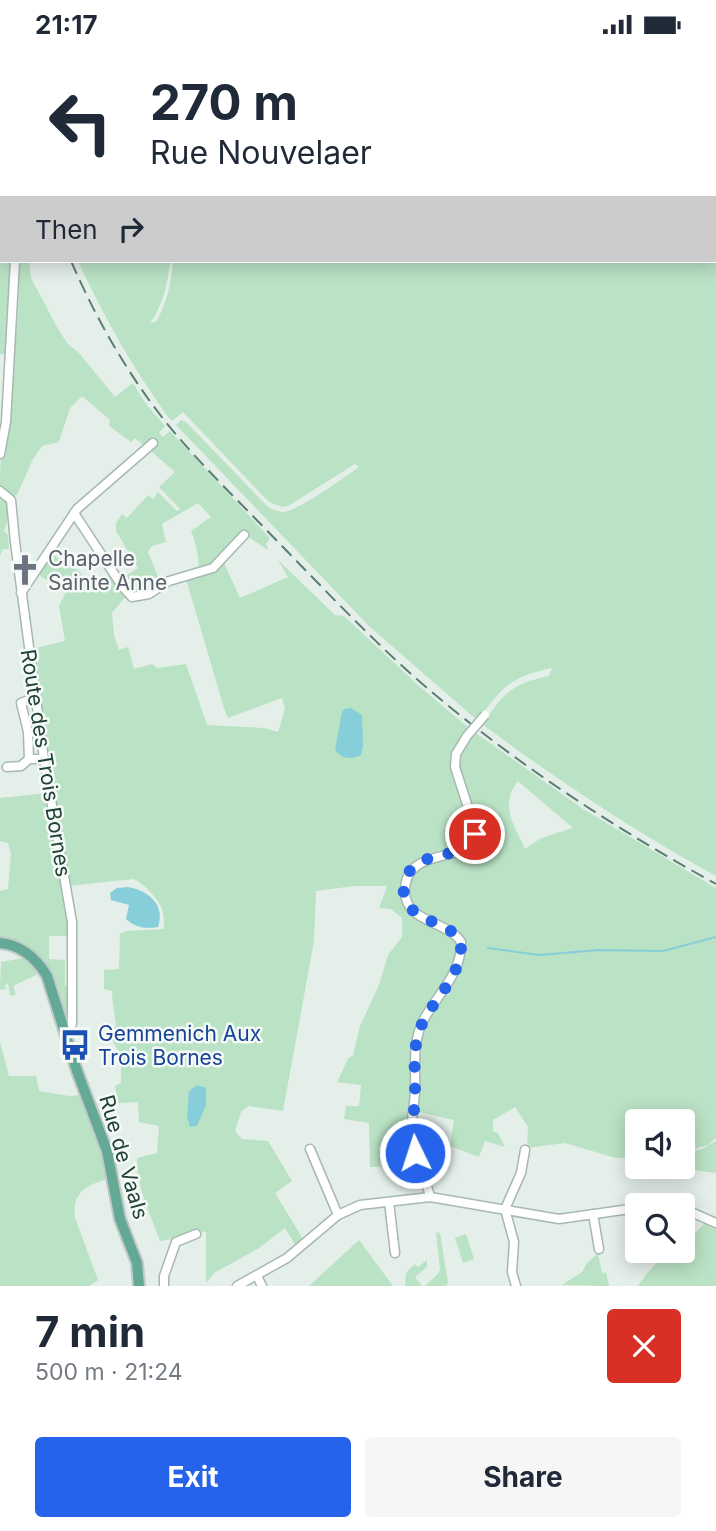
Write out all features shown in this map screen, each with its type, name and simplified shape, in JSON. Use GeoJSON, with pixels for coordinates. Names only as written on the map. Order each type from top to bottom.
{"type":"FeatureCollection","features":[{"type":"Feature","properties":{"kind":"main road","name":"Rue de Vaals"},"geometry":{"type":"LineString","coordinates":[[0,943],[19,947],[32,956],[51,987],[107,1151],[120,1219],[137,1263],[139,1286]]}},
{"type":"Feature","properties":{"kind":"street"},"geometry":{"type":"LineString","coordinates":[[0,454],[6,432],[15,263]]}},
{"type":"Feature","properties":{"kind":"street"},"geometry":{"type":"LineString","coordinates":[[21,593],[74,513],[153,443]]}},
{"type":"Feature","properties":{"kind":"street","name":"Route des Trois Bornes"},"geometry":{"type":"LineString","coordinates":[[0,491],[11,500],[44,759],[72,922],[72,1023],[67,1040]]}},
{"type":"Feature","properties":{"kind":"street"},"geometry":{"type":"LineString","coordinates":[[74,513],[121,586],[132,597],[149,594],[169,581],[213,568],[244,535]]}},
{"type":"Feature","properties":{"kind":"street"},"geometry":{"type":"LineString","coordinates":[[29,759],[28,732],[21,707],[22,703],[36,697]]}},
{"type":"Feature","properties":{"kind":"street"},"geometry":{"type":"LineString","coordinates":[[430,1197],[412,1141],[414,1059],[421,1025],[449,984],[461,942],[447,929],[416,914],[407,901],[405,892],[407,878],[415,866],[473,844],[474,826],[454,761],[460,746],[485,715]]}},
{"type":"Feature","properties":{"kind":"street"},"geometry":{"type":"LineString","coordinates":[[7,767],[22,766],[29,759],[44,759]]}},
{"type":"Feature","properties":{"kind":"street"},"geometry":{"type":"LineString","coordinates":[[310,1149],[338,1215]]}},
{"type":"Feature","properties":{"kind":"street"},"geometry":{"type":"LineString","coordinates":[[516,1286],[512,1272],[513,1242],[505,1209],[521,1173],[525,1150]]}},
{"type":"Feature","properties":{"kind":"street"},"geometry":{"type":"LineString","coordinates":[[237,1286],[286,1258],[338,1215],[360,1205],[430,1197],[559,1219],[625,1209]]}},
{"type":"Feature","properties":{"kind":"street"},"geometry":{"type":"LineString","coordinates":[[389,1202],[395,1253]]}},
{"type":"Feature","properties":{"kind":"street"},"geometry":{"type":"LineString","coordinates":[[695,1213],[716,1223]]}},
{"type":"Feature","properties":{"kind":"street"},"geometry":{"type":"LineString","coordinates":[[593,1214],[599,1249]]}},
{"type":"Feature","properties":{"kind":"street"},"geometry":{"type":"LineString","coordinates":[[164,1286],[164,1276],[176,1242],[196,1234]]}},
{"type":"Feature","properties":{"kind":"street"},"geometry":{"type":"LineString","coordinates":[[257,1276],[262,1286]]}},
{"type":"Feature","properties":{"kind":"green space"},"geometry":{"type":"Polygon","coordinates":[[[0,263],[13,263],[8,355],[0,354],[0,263]]]}},
{"type":"Feature","properties":{"kind":"green space"},"geometry":{"type":"Polygon","coordinates":[[[18,263],[29,263],[31,278],[67,343],[79,353],[115,397],[133,383],[146,404],[165,426],[159,433],[163,437],[170,431],[270,538],[266,544],[268,550],[243,531],[231,541],[236,547],[223,561],[240,598],[288,577],[278,560],[335,615],[344,616],[470,729],[455,754],[473,830],[470,843],[410,868],[405,902],[458,942],[456,962],[429,1008],[412,1064],[416,1166],[370,1167],[369,1123],[344,1119],[346,1106],[359,1106],[361,1085],[337,1082],[348,1059],[353,1055],[360,1026],[379,985],[388,955],[402,937],[402,918],[391,909],[379,908],[387,886],[354,886],[316,891],[314,941],[283,1111],[248,1106],[241,1112],[235,1131],[242,1139],[268,1141],[292,1181],[275,1193],[303,1239],[296,1246],[285,1228],[259,1248],[214,1273],[206,1283],[206,1232],[195,1232],[160,1241],[141,1190],[137,1158],[157,1153],[159,1126],[139,1122],[138,1102],[118,1103],[115,1086],[121,1083],[121,1056],[108,1033],[109,1027],[116,1027],[112,991],[104,989],[104,970],[119,969],[120,934],[126,931],[164,929],[163,914],[159,902],[142,884],[133,879],[68,886],[32,649],[65,641],[59,606],[66,592],[39,575],[52,554],[79,571],[93,589],[110,575],[126,596],[112,613],[114,635],[119,650],[128,647],[134,669],[152,664],[157,668],[186,664],[207,725],[264,728],[278,732],[285,709],[282,698],[228,718],[186,579],[198,575],[198,553],[191,531],[211,517],[198,503],[162,524],[166,542],[152,546],[148,552],[161,584],[139,593],[130,590],[121,579],[138,568],[116,531],[116,523],[122,514],[127,518],[148,495],[153,499],[158,492],[177,511],[180,509],[159,487],[175,472],[151,451],[158,444],[154,439],[146,447],[135,438],[131,442],[109,426],[110,420],[82,396],[70,408],[59,442],[42,446],[33,459],[17,495],[13,496],[0,488],[19,289],[18,263]]]}},
{"type":"Feature","properties":{"kind":"green space"},"geometry":{"type":"Polygon","coordinates":[[[79,263],[170,263],[164,294],[150,323],[156,322],[170,285],[173,263],[716,263],[716,876],[596,804],[482,724],[510,691],[549,676],[552,668],[525,676],[508,685],[477,720],[370,627],[176,425],[181,420],[186,422],[268,507],[278,511],[284,512],[300,506],[359,467],[355,464],[288,506],[282,507],[269,502],[183,412],[172,421],[166,414],[118,339],[79,263]]]}},
{"type":"Feature","properties":{"kind":"green space"},"geometry":{"type":"Polygon","coordinates":[[[0,494],[8,506],[4,531],[8,535],[9,549],[3,549],[0,556],[0,494]]]}},
{"type":"Feature","properties":{"kind":"green space"},"geometry":{"type":"Polygon","coordinates":[[[473,731],[583,809],[716,888],[716,1138],[708,1145],[695,1149],[695,1109],[625,1109],[625,1158],[616,1158],[565,1143],[527,1148],[528,1127],[515,1107],[493,1120],[493,1131],[498,1133],[505,1147],[485,1141],[479,1157],[450,1146],[454,1120],[415,1111],[418,1039],[464,945],[412,906],[407,888],[416,867],[466,851],[476,842],[456,761],[473,731]],[[518,781],[510,798],[513,823],[525,849],[541,838],[573,828],[518,781]]]}},
{"type":"Feature","properties":{"kind":"green space"},"geometry":{"type":"Polygon","coordinates":[[[47,793],[69,936],[49,936],[49,959],[65,960],[65,986],[68,986],[67,1022],[49,974],[0,941],[0,891],[8,889],[11,853],[8,843],[0,841],[0,798],[47,793]]]}},
{"type":"Feature","properties":{"kind":"green space"},"geometry":{"type":"Polygon","coordinates":[[[24,958],[37,972],[36,975],[13,986],[16,995],[10,996],[8,983],[5,985],[6,989],[0,990],[1,962],[24,958]]]}},
{"type":"Feature","properties":{"kind":"green space"},"geometry":{"type":"Polygon","coordinates":[[[0,1042],[9,1076],[36,1076],[39,1091],[69,1096],[84,1095],[104,1153],[106,1177],[105,1180],[85,1189],[75,1203],[75,1218],[98,1280],[89,1286],[0,1286],[0,1042]]]}},
{"type":"Feature","properties":{"kind":"green space"},"geometry":{"type":"Polygon","coordinates":[[[716,1141],[716,1173],[695,1170],[695,1151],[716,1141]]]}},
{"type":"Feature","properties":{"kind":"green space"},"geometry":{"type":"Polygon","coordinates":[[[707,1221],[716,1227],[716,1286],[638,1286],[658,1263],[695,1263],[695,1233],[707,1221]]]}},
{"type":"Feature","properties":{"kind":"green space"},"geometry":{"type":"Polygon","coordinates":[[[436,1232],[440,1233],[448,1283],[446,1286],[425,1286],[440,1269],[436,1232]]]}},
{"type":"Feature","properties":{"kind":"green space"},"geometry":{"type":"Polygon","coordinates":[[[466,1234],[474,1259],[463,1263],[455,1238],[466,1234]]]}},
{"type":"Feature","properties":{"kind":"green space"},"geometry":{"type":"Polygon","coordinates":[[[359,1240],[393,1286],[309,1286],[359,1240]]]}},
{"type":"Feature","properties":{"kind":"green space"},"geometry":{"type":"Polygon","coordinates":[[[598,1253],[602,1273],[606,1272],[609,1286],[562,1285],[582,1272],[598,1253]]]}},
{"type":"Feature","properties":{"kind":"green space"},"geometry":{"type":"Polygon","coordinates":[[[427,1260],[427,1267],[415,1277],[422,1286],[405,1286],[408,1270],[427,1260]]]}},
{"type":"Feature","properties":{"kind":"water"},"geometry":{"type":"Polygon","coordinates":[[[351,708],[362,715],[363,745],[361,755],[354,758],[344,757],[335,750],[342,712],[351,708]]]}},
{"type":"Feature","properties":{"kind":"water"},"geometry":{"type":"Polygon","coordinates":[[[128,887],[142,891],[154,900],[160,912],[158,927],[137,926],[126,919],[129,905],[111,900],[110,893],[117,888],[128,887]]]}},
{"type":"Feature","properties":{"kind":"water"},"geometry":{"type":"Polygon","coordinates":[[[197,1085],[206,1088],[206,1105],[197,1126],[190,1127],[187,1116],[189,1091],[197,1085]]]}},
{"type":"Feature","properties":{"kind":"waterway"},"geometry":{"type":"LineString","coordinates":[[24,580],[35,563]]}},
{"type":"Feature","properties":{"kind":"waterway"},"geometry":{"type":"LineString","coordinates":[[488,948],[539,955],[599,950],[663,951],[716,937]]}},
{"type":"Feature","properties":{"kind":"railway"},"geometry":{"type":"LineString","coordinates":[[72,263],[111,341],[161,416],[219,481],[383,648],[454,710],[525,765],[638,839],[716,884]]}},
{"type":"Feature","properties":{"kind":"place","name":"Chapelle Sainte Anne"},"geometry":{"type":"Point","coordinates":[25,570]}},
{"type":"Feature","properties":{"kind":"place","name":"Gemmenich Aux Trois Bornes"},"geometry":{"type":"Point","coordinates":[75,1045]}},
{"type":"Feature","properties":{"kind":"route"},"geometry":{"type":"LineString","coordinates":[[415,1153],[412,1128],[417,1039],[430,1009],[449,984],[461,942],[447,929],[423,918],[410,908],[405,892],[407,878],[412,868],[427,860],[470,847],[475,834]]}}]}
